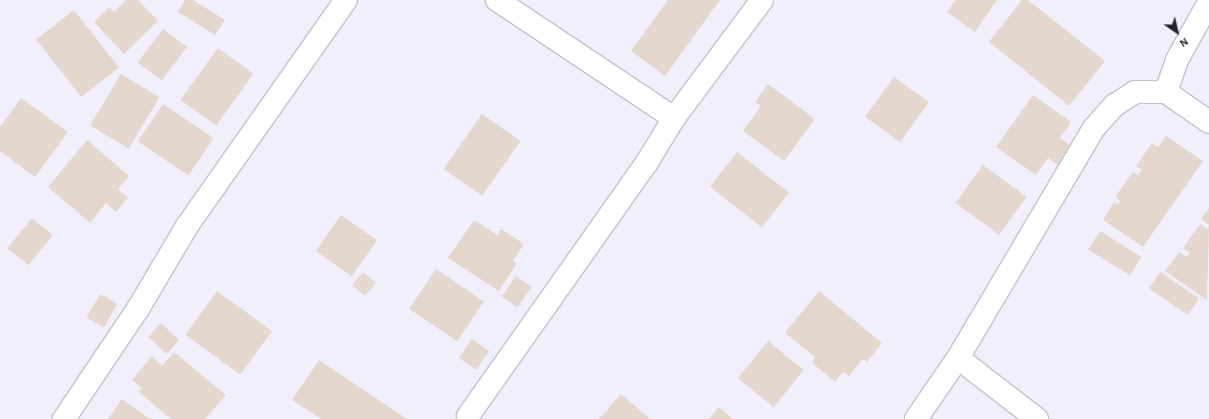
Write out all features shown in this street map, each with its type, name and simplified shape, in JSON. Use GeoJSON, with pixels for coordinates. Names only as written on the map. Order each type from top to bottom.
{"type":"FeatureCollection","features":[{"type":"Feature","properties":{"kind":"street"},"geometry":{"type":"LineString","coordinates":[[64,419],[138,309],[187,226],[346,0]]}},
{"type":"Feature","properties":{"kind":"street"},"geometry":{"type":"LineString","coordinates":[[497,0],[674,118]]}},
{"type":"Feature","properties":{"kind":"street"},"geometry":{"type":"LineString","coordinates":[[469,418],[646,164],[674,118],[762,0]]}},
{"type":"Feature","properties":{"kind":"street"},"geometry":{"type":"LineString","coordinates":[[1166,92],[1177,60],[1209,2]]}},
{"type":"Feature","properties":{"kind":"street"},"geometry":{"type":"LineString","coordinates":[[916,419],[958,358],[1094,128],[1115,105],[1135,92],[1166,92],[1209,122]]}},
{"type":"Feature","properties":{"kind":"street"},"geometry":{"type":"LineString","coordinates":[[958,358],[1037,419]]}},
{"type":"Feature","properties":{"kind":"building"},"geometry":{"type":"Polygon","coordinates":[[[126,0],[138,0],[158,21],[124,54],[94,22],[109,7],[114,12],[126,0]]]}},
{"type":"Feature","properties":{"kind":"building"},"geometry":{"type":"Polygon","coordinates":[[[185,0],[193,0],[225,20],[215,35],[178,12],[185,0]]]}},
{"type":"Feature","properties":{"kind":"building"},"geometry":{"type":"Polygon","coordinates":[[[668,0],[720,0],[665,76],[631,51],[668,0]]]}},
{"type":"Feature","properties":{"kind":"building"},"geometry":{"type":"Polygon","coordinates":[[[955,0],[997,0],[975,32],[947,12],[955,0]]]}},
{"type":"Feature","properties":{"kind":"building"},"geometry":{"type":"Polygon","coordinates":[[[1022,0],[1028,0],[1105,61],[1069,106],[989,42],[1022,0]]]}},
{"type":"Feature","properties":{"kind":"building"},"geometry":{"type":"Polygon","coordinates":[[[74,10],[119,68],[81,97],[36,40],[74,10]]]}},
{"type":"Feature","properties":{"kind":"building"},"geometry":{"type":"Polygon","coordinates":[[[163,29],[187,47],[162,81],[138,63],[163,29]]]}},
{"type":"Feature","properties":{"kind":"building"},"geometry":{"type":"Polygon","coordinates":[[[218,48],[254,74],[216,126],[180,100],[218,48]]]}},
{"type":"Feature","properties":{"kind":"building"},"geometry":{"type":"Polygon","coordinates":[[[121,74],[160,97],[129,149],[90,125],[121,74]]]}},
{"type":"Feature","properties":{"kind":"building"},"geometry":{"type":"Polygon","coordinates":[[[894,77],[929,102],[900,142],[865,117],[894,77]]]}},
{"type":"Feature","properties":{"kind":"building"},"geometry":{"type":"Polygon","coordinates":[[[768,84],[815,119],[784,161],[743,131],[761,106],[755,102],[768,84]]]}},
{"type":"Feature","properties":{"kind":"building"},"geometry":{"type":"Polygon","coordinates":[[[1033,95],[1071,122],[1060,138],[1074,148],[1060,167],[1048,158],[1036,175],[996,147],[1033,95]]]}},
{"type":"Feature","properties":{"kind":"building"},"geometry":{"type":"Polygon","coordinates":[[[21,98],[68,132],[35,177],[0,151],[0,127],[21,98]]]}},
{"type":"Feature","properties":{"kind":"building"},"geometry":{"type":"Polygon","coordinates":[[[163,104],[214,138],[188,175],[138,141],[163,104]]]}},
{"type":"Feature","properties":{"kind":"building"},"geometry":{"type":"Polygon","coordinates":[[[482,114],[521,141],[482,196],[444,169],[482,114]]]}},
{"type":"Feature","properties":{"kind":"building"},"geometry":{"type":"Polygon","coordinates":[[[1166,136],[1203,161],[1143,247],[1103,220],[1114,202],[1118,204],[1120,201],[1115,197],[1133,172],[1138,175],[1142,170],[1136,166],[1152,143],[1158,147],[1166,136]]]}},
{"type":"Feature","properties":{"kind":"building"},"geometry":{"type":"Polygon","coordinates":[[[87,140],[129,176],[118,189],[128,198],[116,212],[106,203],[90,223],[48,187],[87,140]]]}},
{"type":"Feature","properties":{"kind":"building"},"geometry":{"type":"Polygon","coordinates":[[[737,152],[789,193],[762,227],[710,187],[737,152]]]}},
{"type":"Feature","properties":{"kind":"building"},"geometry":{"type":"Polygon","coordinates":[[[983,165],[1027,197],[999,235],[955,203],[983,165]]]}},
{"type":"Feature","properties":{"kind":"building"},"geometry":{"type":"Polygon","coordinates":[[[1209,208],[1209,225],[1201,219],[1209,208]]]}},
{"type":"Feature","properties":{"kind":"building"},"geometry":{"type":"Polygon","coordinates":[[[341,215],[377,240],[352,276],[316,251],[341,215]]]}},
{"type":"Feature","properties":{"kind":"building"},"geometry":{"type":"Polygon","coordinates":[[[32,218],[53,235],[28,265],[7,248],[32,218]]]}},
{"type":"Feature","properties":{"kind":"building"},"geometry":{"type":"Polygon","coordinates":[[[474,220],[497,235],[501,229],[524,244],[513,261],[517,263],[499,291],[448,258],[474,220]]]}},
{"type":"Feature","properties":{"kind":"building"},"geometry":{"type":"Polygon","coordinates":[[[1200,224],[1207,229],[1209,226],[1207,300],[1165,271],[1179,252],[1187,257],[1190,253],[1183,248],[1200,224]]]}},
{"type":"Feature","properties":{"kind":"building"},"geometry":{"type":"Polygon","coordinates":[[[1100,231],[1142,257],[1130,276],[1088,250],[1100,231]]]}},
{"type":"Feature","properties":{"kind":"building"},"geometry":{"type":"Polygon","coordinates":[[[436,269],[484,301],[457,341],[409,309],[436,269]]]}},
{"type":"Feature","properties":{"kind":"building"},"geometry":{"type":"Polygon","coordinates":[[[363,272],[376,283],[365,296],[352,285],[363,272]]]}},
{"type":"Feature","properties":{"kind":"building"},"geometry":{"type":"Polygon","coordinates":[[[1160,272],[1199,298],[1188,315],[1149,289],[1160,272]]]}},
{"type":"Feature","properties":{"kind":"building"},"geometry":{"type":"Polygon","coordinates":[[[516,276],[532,287],[517,307],[502,296],[516,276]]]}},
{"type":"Feature","properties":{"kind":"building"},"geometry":{"type":"Polygon","coordinates":[[[217,291],[272,331],[240,375],[185,335],[217,291]]]}},
{"type":"Feature","properties":{"kind":"building"},"geometry":{"type":"Polygon","coordinates":[[[819,291],[882,343],[867,362],[863,359],[849,376],[843,372],[835,382],[812,363],[815,357],[785,333],[819,291]]]}},
{"type":"Feature","properties":{"kind":"building"},"geometry":{"type":"Polygon","coordinates":[[[100,294],[117,304],[104,327],[86,317],[100,294]]]}},
{"type":"Feature","properties":{"kind":"building"},"geometry":{"type":"Polygon","coordinates":[[[161,323],[179,340],[166,354],[148,337],[161,323]]]}},
{"type":"Feature","properties":{"kind":"building"},"geometry":{"type":"Polygon","coordinates":[[[472,339],[489,351],[476,370],[459,358],[472,339]]]}},
{"type":"Feature","properties":{"kind":"building"},"geometry":{"type":"Polygon","coordinates":[[[768,341],[804,370],[774,407],[738,378],[768,341]]]}},
{"type":"Feature","properties":{"kind":"building"},"geometry":{"type":"Polygon","coordinates":[[[174,352],[226,395],[205,419],[171,419],[139,392],[142,388],[132,380],[152,356],[162,366],[174,352]]]}},
{"type":"Feature","properties":{"kind":"building"},"geometry":{"type":"Polygon","coordinates":[[[319,360],[407,419],[321,419],[292,400],[319,360]]]}},
{"type":"Feature","properties":{"kind":"building"},"geometry":{"type":"Polygon","coordinates":[[[621,394],[650,419],[599,419],[621,394]]]}},
{"type":"Feature","properties":{"kind":"building"},"geometry":{"type":"Polygon","coordinates":[[[122,399],[150,419],[108,419],[122,399]]]}},
{"type":"Feature","properties":{"kind":"building"},"geometry":{"type":"Polygon","coordinates":[[[719,407],[733,419],[709,419],[719,407]]]}}]}
